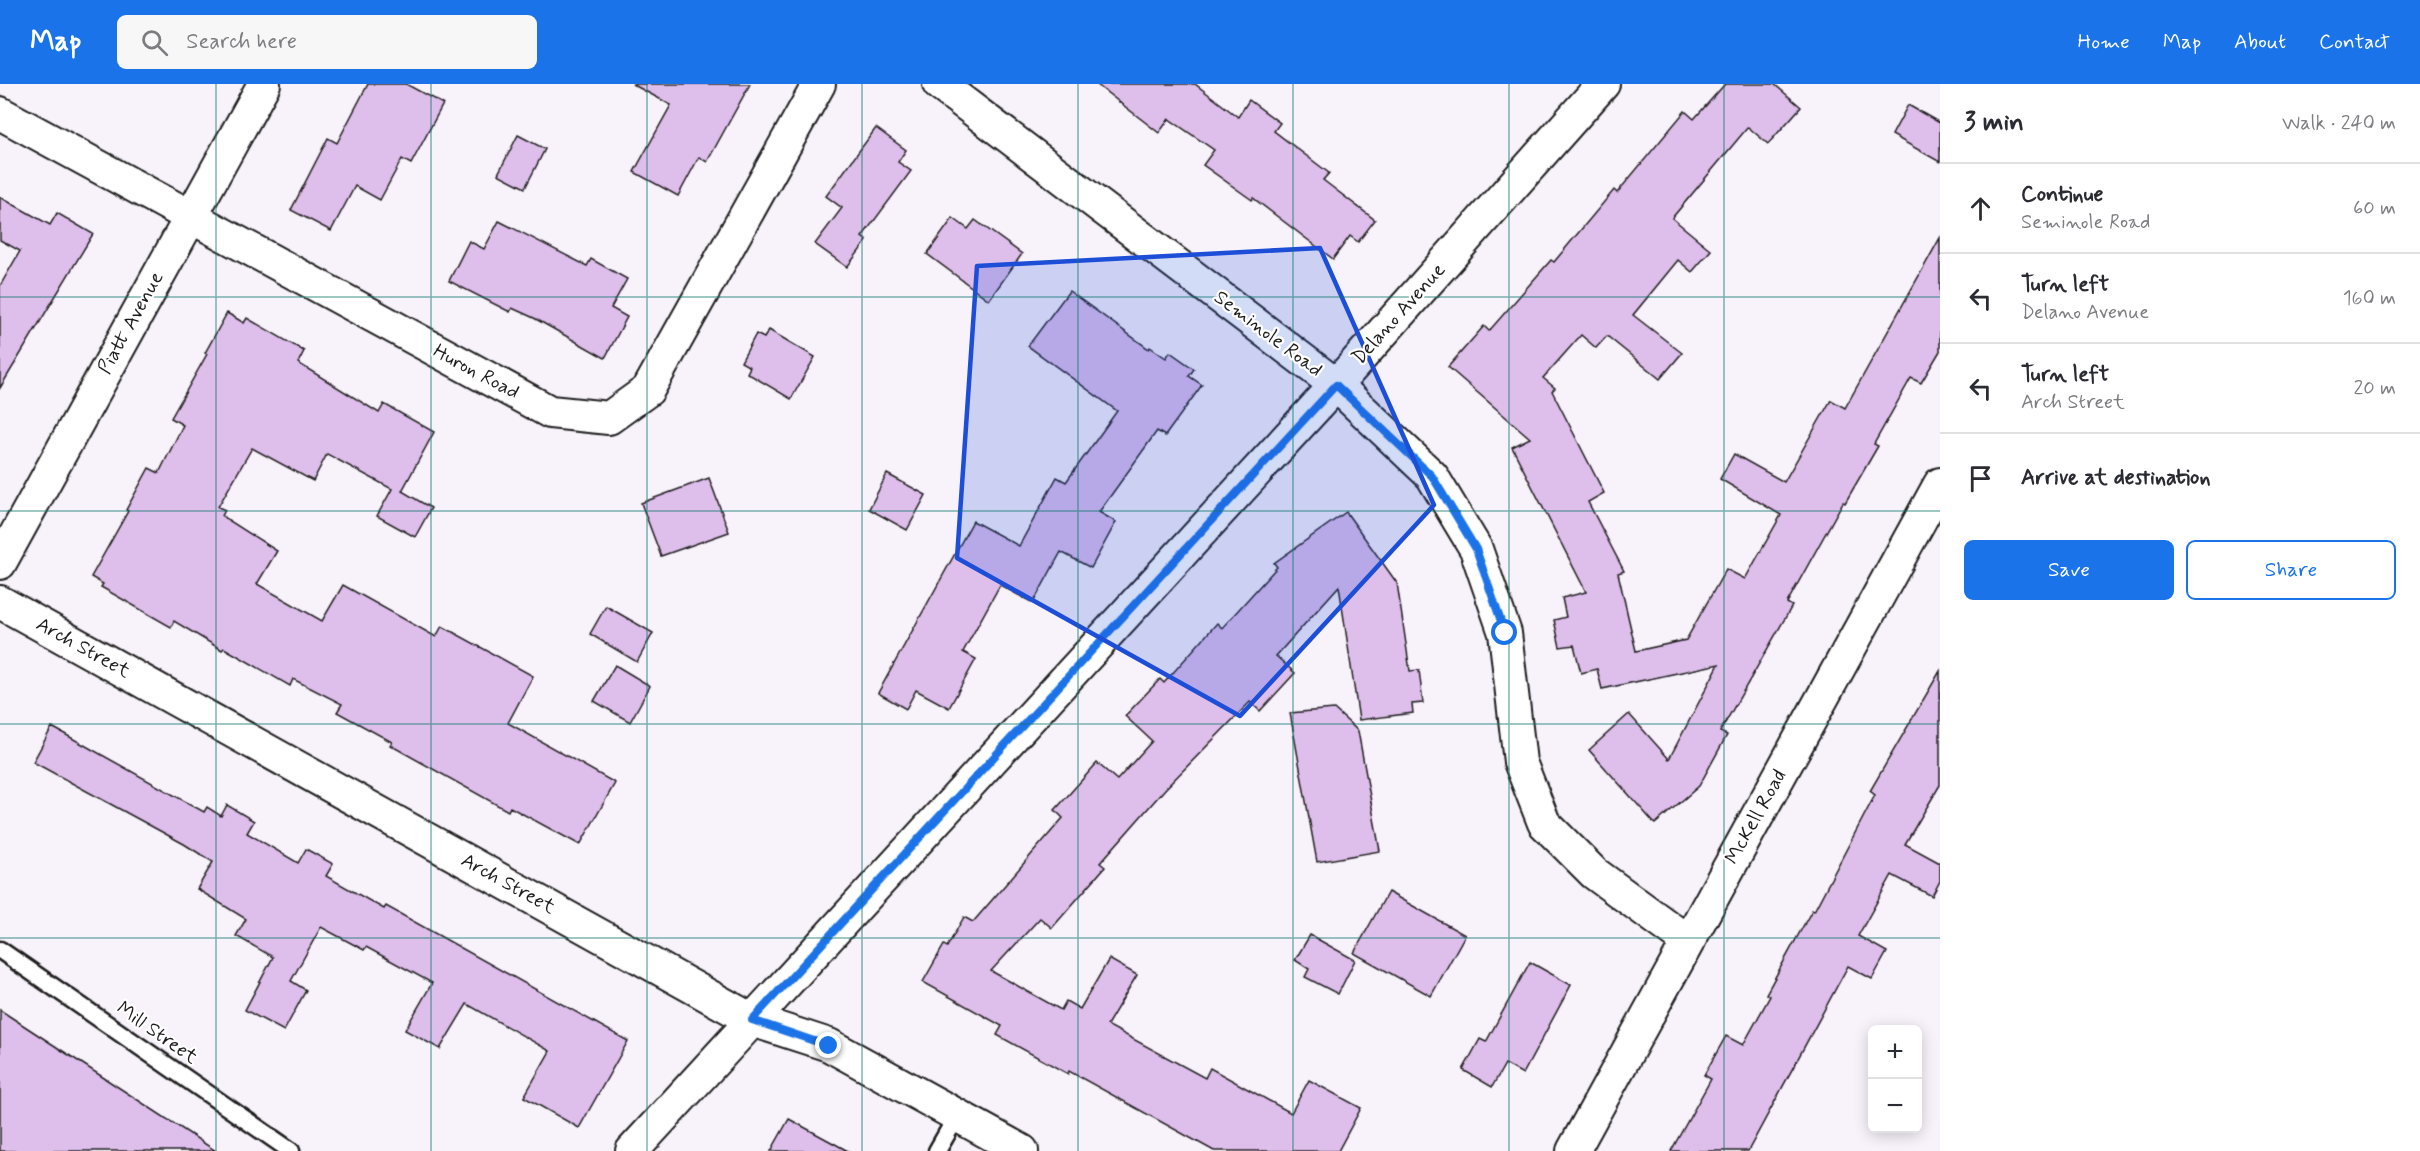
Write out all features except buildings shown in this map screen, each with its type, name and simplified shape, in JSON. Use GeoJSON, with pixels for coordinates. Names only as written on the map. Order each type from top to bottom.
{"type":"FeatureCollection","features":[{"type":"Feature","properties":{"kind":"street","name":"Piatt Avenue"},"geometry":{"type":"LineString","coordinates":[[0,563],[264,84]]}},
{"type":"Feature","properties":{"kind":"street","name":"Huron Road"},"geometry":{"type":"LineString","coordinates":[[0,113],[550,412],[609,418],[648,390],[819,84]]}},
{"type":"Feature","properties":{"kind":"street","name":"Seminole Road"},"geometry":{"type":"LineString","coordinates":[[939,84],[1336,385],[1432,476],[1476,549],[1505,633],[1520,762],[1544,823],[1593,873],[1687,941]]}},
{"type":"Feature","properties":{"kind":"street","name":"Delano Avenue"},"geometry":{"type":"LineString","coordinates":[[632,1151],[1336,385],[1604,84]]}},
{"type":"Feature","properties":{"kind":"street","name":"McKell Road"},"geometry":{"type":"LineString","coordinates":[[1573,1151],[1940,484]]}},
{"type":"Feature","properties":{"kind":"street","name":"Arch Street"},"geometry":{"type":"LineString","coordinates":[[0,602],[752,1020],[829,1046],[1022,1151]]}},
{"type":"Feature","properties":{"kind":"lane","name":"Mill Street"},"geometry":{"type":"LineString","coordinates":[[0,950],[291,1151]]}},
{"type":"Feature","properties":{"kind":"lane"},"geometry":{"type":"LineString","coordinates":[[937,1151],[957,1116]]}},
{"type":"Feature","properties":{"kind":"highlighted area"},"geometry":{"type":"Polygon","coordinates":[[[1320,248],[1434,505],[1240,716],[957,558],[977,266],[1320,248]]]}},
{"type":"Feature","properties":{"kind":"route"},"geometry":{"type":"LineString","coordinates":[[829,1046],[752,1020],[1336,385],[1432,476],[1476,549],[1505,633]]}}]}
